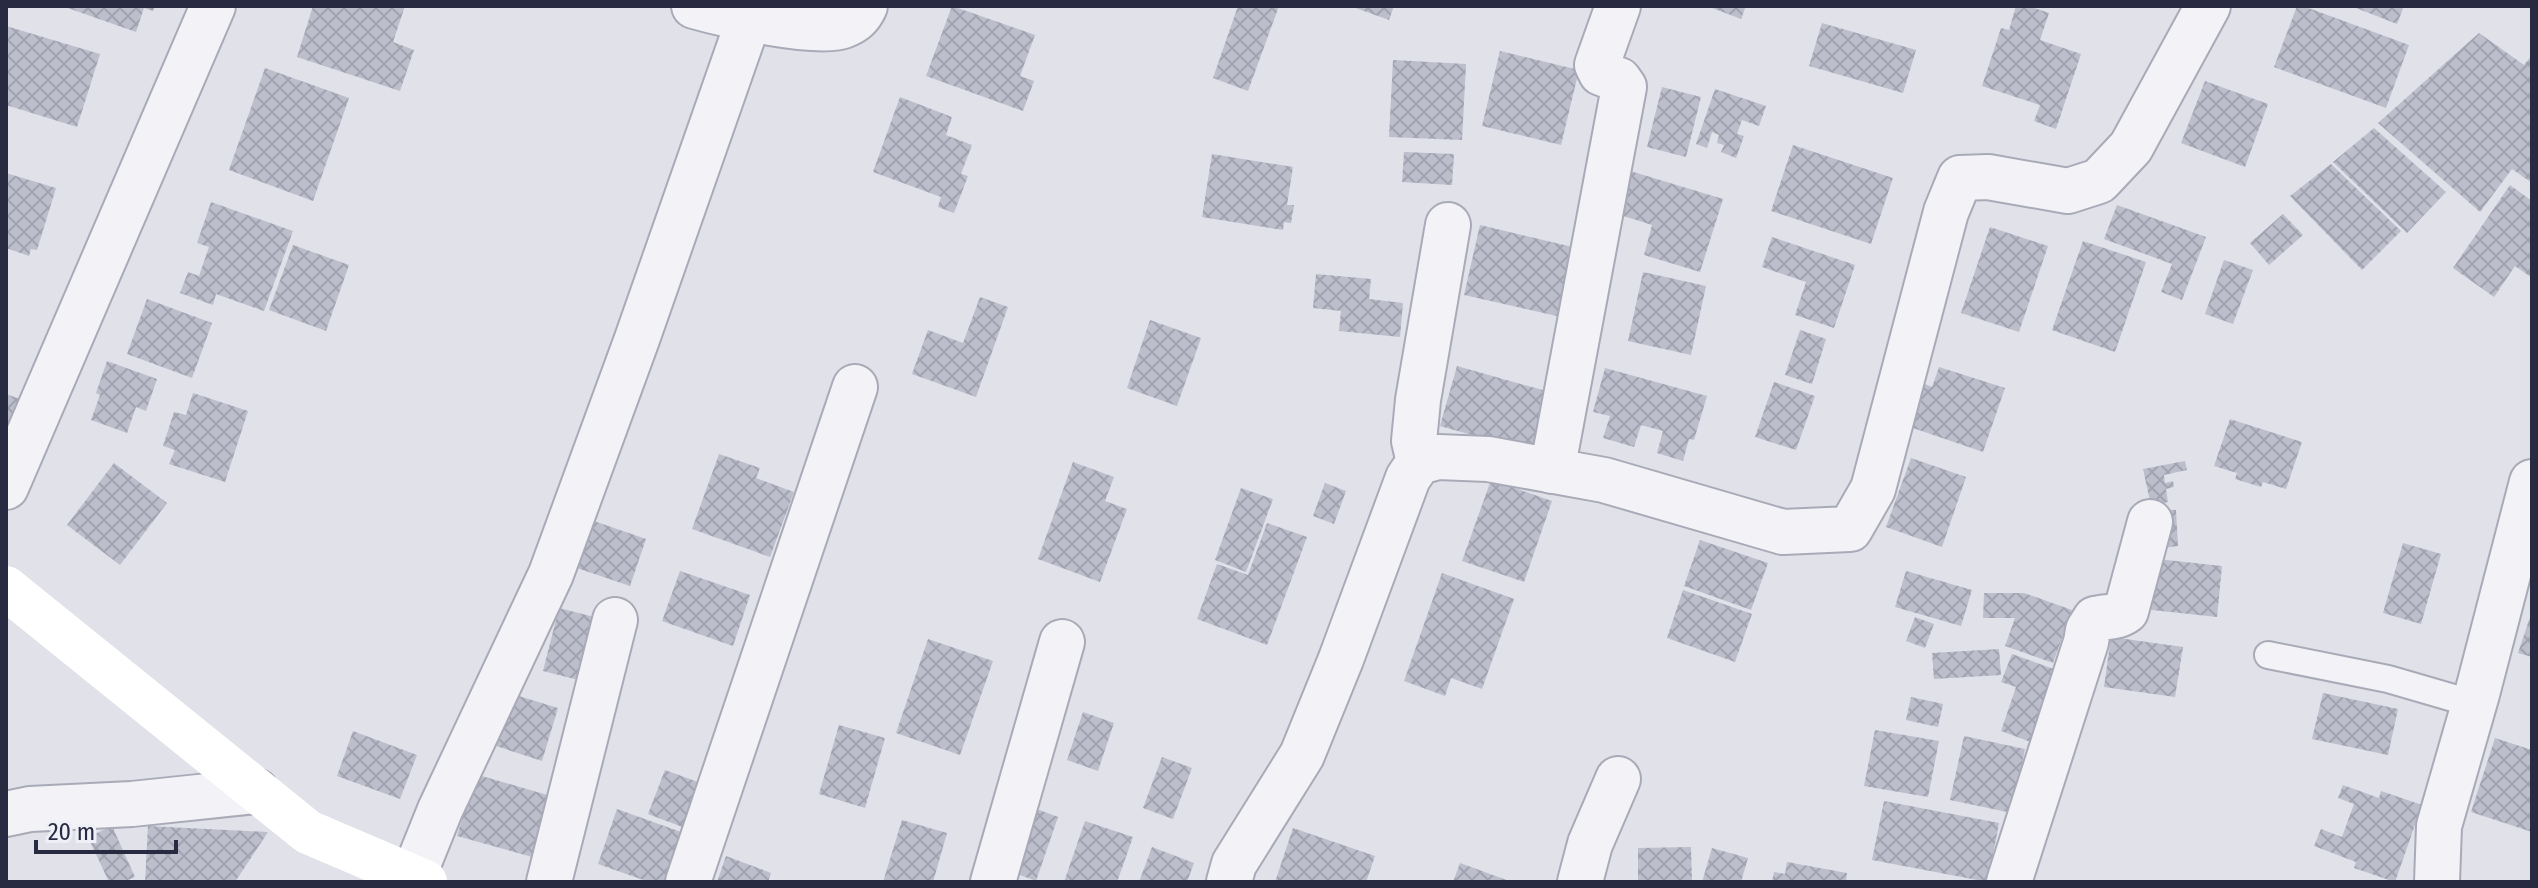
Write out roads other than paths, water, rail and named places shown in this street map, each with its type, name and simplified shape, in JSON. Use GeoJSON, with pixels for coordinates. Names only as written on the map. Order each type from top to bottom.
{"type":"FeatureCollection","features":[{"type":"Feature","properties":{"kind":"street"},"geometry":{"type":"LineString","coordinates":[[6,487],[213,6]]}},
{"type":"Feature","properties":{"kind":"street"},"geometry":{"type":"LineString","coordinates":[[694,6],[749,19],[803,27],[840,28],[860,17],[865,6]]}},
{"type":"Feature","properties":{"kind":"street"},"geometry":{"type":"LineString","coordinates":[[1552,471],[1624,87],[1619,80],[1601,73],[1597,65],[1618,6]]}},
{"type":"Feature","properties":{"kind":"street"},"geometry":{"type":"LineString","coordinates":[[1229,882],[1234,864],[1302,755],[1408,478],[1419,462],[1438,457],[1488,459],[1604,480],[1783,532],[1850,529],[1873,489],[1946,212],[1960,178],[1988,177],[2068,191],[2099,181],[2131,147],[2208,6]]}},
{"type":"Feature","properties":{"kind":"street"},"geometry":{"type":"LineString","coordinates":[[6,588],[308,832],[419,879],[440,810],[551,574],[749,19]]}},
{"type":"Feature","properties":{"kind":"street"},"geometry":{"type":"LineString","coordinates":[[1419,462],[1414,441],[1418,400],[1448,225]]}},
{"type":"Feature","properties":{"kind":"street"},"geometry":{"type":"LineString","coordinates":[[688,882],[855,387]]}},
{"type":"Feature","properties":{"kind":"street"},"geometry":{"type":"LineString","coordinates":[[2437,882],[2439,826],[2532,482]]}},
{"type":"Feature","properties":{"kind":"street"},"geometry":{"type":"LineString","coordinates":[[2009,882],[2088,630],[2095,619],[2107,615],[2119,616],[2126,611],[2150,522]]}},
{"type":"Feature","properties":{"kind":"street"},"geometry":{"type":"LineString","coordinates":[[549,882],[615,620]]}},
{"type":"Feature","properties":{"kind":"street"},"geometry":{"type":"LineString","coordinates":[[993,882],[1062,642]]}},
{"type":"Feature","properties":{"kind":"street"},"geometry":{"type":"LineString","coordinates":[[1580,882],[1590,844],[1618,779]]}},
{"type":"Feature","properties":{"kind":"street"},"geometry":{"type":"LineString","coordinates":[[6,814],[30,809],[132,804],[256,791]]}},
{"type":"Feature","properties":{"kind":"lane"},"geometry":{"type":"LineString","coordinates":[[2268,655],[2388,679],[2474,704]]}}]}
